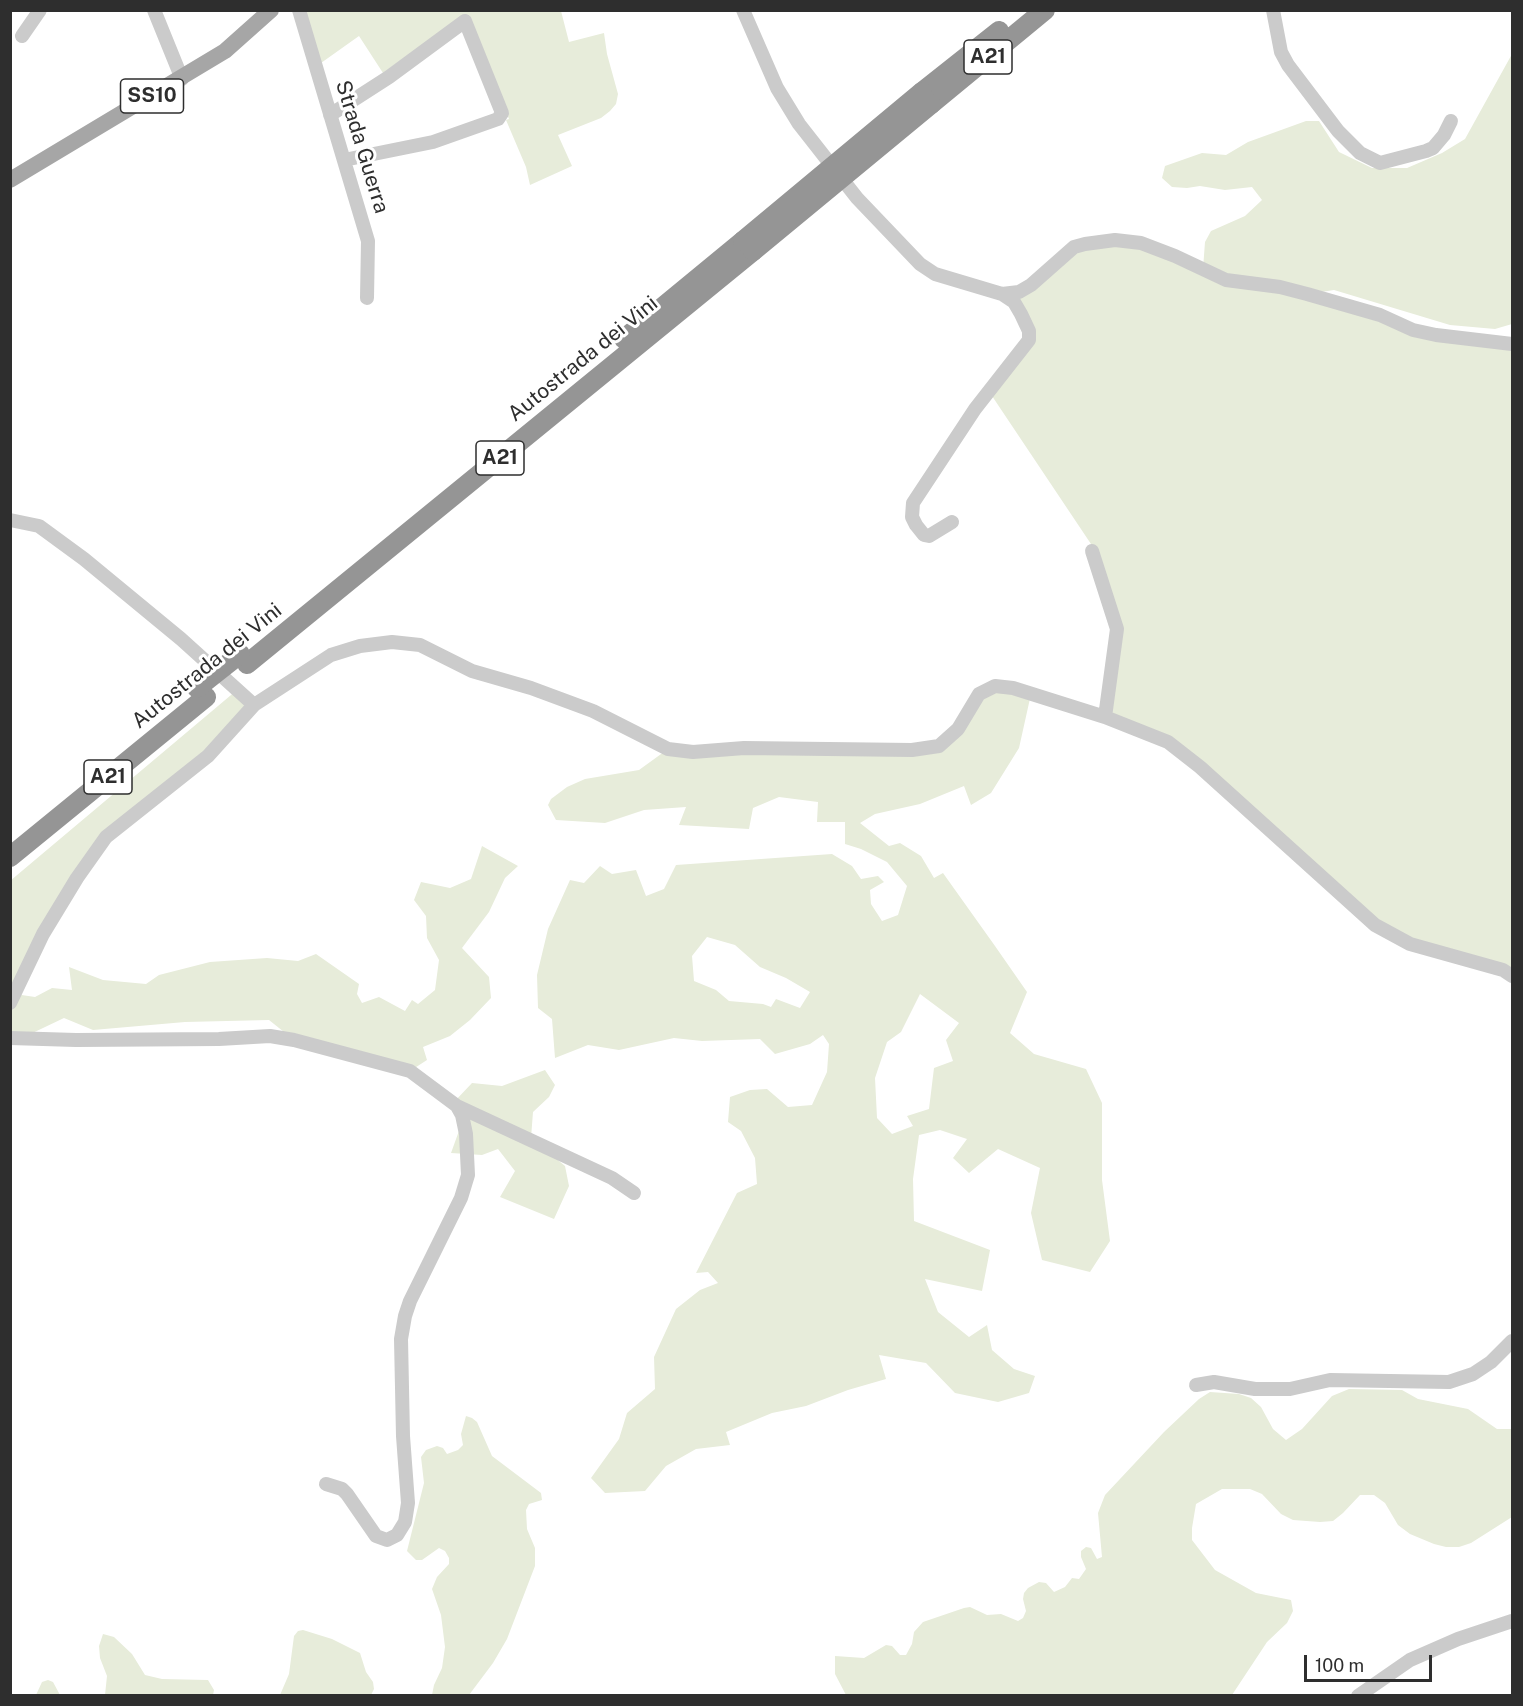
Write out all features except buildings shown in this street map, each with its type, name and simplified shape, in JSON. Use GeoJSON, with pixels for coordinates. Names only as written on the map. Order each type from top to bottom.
{"type":"FeatureCollection","features":[{"type":"Feature","properties":{"kind":"highway","name":"Autostrada dei Vini"},"geometry":{"type":"LineString","coordinates":[[10,840],[244,659],[927,98],[1025,10]]}},
{"type":"Feature","properties":{"kind":"highway","name":"Autostrada dei Vini"},"geometry":{"type":"LineString","coordinates":[[927,98],[1046,10]]}},
{"type":"Feature","properties":{"kind":"highway","name":"Autostrada dei Vini"},"geometry":{"type":"LineString","coordinates":[[10,857],[201,693]]}},
{"type":"Feature","properties":{"kind":"main road","name":"SS10"},"geometry":{"type":"LineString","coordinates":[[10,180],[182,79],[225,51],[271,10]]}},
{"type":"Feature","properties":{"kind":"street"},"geometry":{"type":"LineString","coordinates":[[22,36],[39,10]]}},
{"type":"Feature","properties":{"kind":"street"},"geometry":{"type":"LineString","coordinates":[[154,10],[182,79]]}},
{"type":"Feature","properties":{"kind":"street","name":"Strada Guerra"},"geometry":{"type":"LineString","coordinates":[[299,10],[368,241],[367,298]]}},
{"type":"Feature","properties":{"kind":"street"},"geometry":{"type":"LineString","coordinates":[[743,10],[777,88],[799,124],[857,198],[920,264],[935,274],[1002,294],[1014,302],[1029,331],[1029,340],[975,409],[912,503],[912,518],[924,536],[929,536],[952,522]]}},
{"type":"Feature","properties":{"kind":"street"},"geometry":{"type":"LineString","coordinates":[[1273,10],[1281,52],[1288,66],[1338,130],[1360,153],[1380,163],[1426,151],[1433,148],[1444,135],[1450,121]]}},
{"type":"Feature","properties":{"kind":"street"},"geometry":{"type":"LineString","coordinates":[[330,115],[389,77],[465,21],[502,113],[498,119],[433,142],[344,160]]}},
{"type":"Feature","properties":{"kind":"street"},"geometry":{"type":"LineString","coordinates":[[1002,294],[1019,292],[1031,285],[1074,247],[1115,240],[1141,243],[1226,280],[1280,287],[1307,294],[1380,315],[1413,330],[1512,344]]}},
{"type":"Feature","properties":{"kind":"street"},"geometry":{"type":"LineString","coordinates":[[10,520],[39,526],[84,559],[181,639],[254,705]]}},
{"type":"Feature","properties":{"kind":"street"},"geometry":{"type":"LineString","coordinates":[[1092,551],[1117,629],[1105,717]]}},
{"type":"Feature","properties":{"kind":"street"},"geometry":{"type":"LineString","coordinates":[[10,1003],[43,934],[77,878],[106,837],[208,756],[254,705],[331,655],[360,646],[392,642],[420,645],[472,670],[531,688],[593,711],[668,749],[693,752],[744,748],[912,750],[939,746],[958,729],[979,694],[995,686],[1013,688],[1105,717],[1168,742],[1375,925],[1410,944],[1503,970],[1512,976]]}},
{"type":"Feature","properties":{"kind":"street"},"geometry":{"type":"LineString","coordinates":[[10,1038],[219,1039],[270,1036],[294,1040],[410,1071],[457,1106],[462,1115],[466,1134],[468,1174],[461,1198],[410,1301],[401,1339],[403,1436],[408,1503],[405,1522],[393,1539],[387,1540],[376,1536],[347,1494],[342,1489],[326,1484]]}},
{"type":"Feature","properties":{"kind":"street"},"geometry":{"type":"LineString","coordinates":[[457,1106],[612,1178],[634,1193]]}},
{"type":"Feature","properties":{"kind":"street"},"geometry":{"type":"LineString","coordinates":[[1197,1385],[1214,1382],[1255,1389],[1290,1389],[1330,1380],[1449,1382],[1473,1374],[1491,1362],[1512,1341]]}},
{"type":"Feature","properties":{"kind":"street"},"geometry":{"type":"LineString","coordinates":[[1358,1695],[1410,1660],[1458,1639],[1512,1621]]}},
{"type":"Feature","properties":{"kind":"green space"},"geometry":{"type":"Polygon","coordinates":[[[305,11],[561,11],[569,42],[604,33],[618,94],[616,104],[601,118],[558,135],[572,166],[530,185],[526,167],[506,120],[509,119],[465,14],[383,73],[359,36],[321,63],[305,11]]]}},
{"type":"Feature","properties":{"kind":"green space"},"geometry":{"type":"Polygon","coordinates":[[[1512,54],[1512,324],[1495,329],[1450,325],[1334,290],[1321,292],[1414,330],[1512,344],[1512,976],[1375,925],[1168,742],[1105,717],[1117,629],[1091,544],[990,393],[1031,340],[1016,299],[1060,258],[1115,240],[1203,269],[1205,242],[1211,231],[1245,216],[1262,200],[1252,187],[1225,190],[1200,186],[1172,187],[1162,178],[1165,166],[1202,153],[1226,155],[1248,142],[1306,121],[1319,121],[1339,152],[1372,168],[1407,168],[1442,153],[1465,139],[1512,54]]]}},
{"type":"Feature","properties":{"kind":"green space"},"geometry":{"type":"Polygon","coordinates":[[[995,686],[1031,694],[1019,748],[991,793],[971,805],[964,786],[920,804],[875,814],[860,823],[889,846],[900,843],[921,856],[934,878],[943,873],[1027,992],[1010,1033],[1034,1054],[1086,1069],[1102,1103],[1102,1180],[1110,1241],[1090,1272],[1042,1260],[1031,1213],[1040,1168],[998,1149],[969,1173],[953,1158],[967,1139],[940,1130],[919,1135],[913,1179],[914,1221],[990,1250],[982,1291],[925,1279],[938,1312],[969,1337],[987,1325],[992,1350],[1014,1369],[1035,1376],[1029,1393],[998,1402],[955,1393],[926,1363],[879,1355],[886,1379],[806,1406],[772,1413],[726,1432],[730,1445],[696,1449],[666,1466],[645,1491],[605,1493],[591,1478],[619,1439],[627,1413],[655,1389],[654,1357],[676,1309],[700,1290],[718,1283],[708,1272],[696,1273],[737,1193],[757,1184],[755,1158],[741,1131],[728,1122],[730,1097],[750,1090],[767,1089],[788,1107],[812,1105],[827,1072],[829,1044],[823,1035],[810,1044],[775,1054],[760,1039],[702,1041],[674,1038],[619,1050],[588,1045],[555,1058],[552,1019],[538,1008],[537,975],[548,929],[570,880],[584,883],[600,866],[612,874],[636,870],[646,896],[664,889],[676,865],[832,854],[852,866],[861,879],[878,876],[884,882],[870,890],[871,904],[882,921],[898,915],[907,886],[887,862],[845,844],[845,822],[817,822],[818,802],[779,797],[753,808],[749,829],[679,825],[686,807],[644,810],[605,823],[556,820],[548,805],[551,799],[567,787],[585,779],[639,770],[668,749],[939,746],[995,686]],[[707,937],[692,956],[694,981],[716,990],[729,1001],[763,1004],[771,1007],[776,999],[800,1008],[810,992],[760,967],[735,945],[707,937]],[[920,994],[901,1032],[887,1042],[875,1078],[877,1118],[892,1134],[913,1126],[907,1116],[929,1109],[934,1068],[953,1061],[946,1040],[959,1023],[920,994]]]}},
{"type":"Feature","properties":{"kind":"green space"},"geometry":{"type":"Polygon","coordinates":[[[237,690],[254,705],[208,756],[106,837],[15,994],[35,997],[52,988],[72,990],[69,967],[103,980],[146,984],[159,975],[210,962],[267,958],[298,961],[316,954],[359,984],[357,994],[362,1003],[379,997],[405,1011],[412,1000],[418,1004],[435,990],[439,960],[427,938],[426,916],[414,900],[421,882],[450,888],[471,879],[482,846],[518,866],[505,878],[489,912],[462,948],[489,977],[491,998],[470,1020],[450,1036],[423,1047],[427,1060],[410,1071],[294,1040],[269,1020],[185,1022],[93,1030],[64,1018],[22,1038],[11,1038],[10,881],[237,690]]]}},
{"type":"Feature","properties":{"kind":"green space"},"geometry":{"type":"Polygon","coordinates":[[[545,1070],[555,1085],[549,1097],[533,1112],[531,1138],[565,1166],[569,1186],[554,1219],[500,1197],[515,1171],[498,1149],[482,1155],[451,1153],[464,1117],[454,1102],[472,1083],[502,1086],[545,1070]]]}},
{"type":"Feature","properties":{"kind":"green space"},"geometry":{"type":"Polygon","coordinates":[[[1349,1389],[1402,1390],[1418,1399],[1468,1409],[1497,1429],[1512,1429],[1512,1517],[1471,1543],[1459,1547],[1446,1547],[1410,1534],[1398,1525],[1385,1503],[1374,1495],[1360,1495],[1333,1521],[1320,1522],[1293,1520],[1281,1514],[1262,1494],[1250,1489],[1222,1489],[1196,1504],[1192,1540],[1215,1570],[1256,1593],[1291,1600],[1293,1611],[1287,1623],[1267,1642],[1232,1695],[846,1695],[835,1674],[835,1656],[864,1658],[886,1645],[892,1646],[900,1655],[906,1655],[912,1644],[914,1632],[923,1622],[964,1608],[970,1607],[987,1615],[1001,1614],[1018,1621],[1023,1618],[1026,1611],[1023,1599],[1028,1588],[1039,1582],[1046,1583],[1054,1592],[1065,1587],[1072,1578],[1079,1579],[1086,1569],[1081,1551],[1086,1547],[1091,1548],[1097,1559],[1102,1557],[1098,1513],[1105,1495],[1164,1432],[1199,1399],[1210,1392],[1239,1394],[1251,1398],[1261,1407],[1273,1429],[1286,1440],[1302,1429],[1332,1396],[1349,1389]]]}},
{"type":"Feature","properties":{"kind":"green space"},"geometry":{"type":"Polygon","coordinates":[[[466,1416],[477,1422],[492,1456],[541,1493],[542,1500],[529,1504],[526,1510],[527,1529],[535,1548],[535,1566],[507,1639],[493,1663],[469,1695],[432,1695],[442,1668],[445,1647],[441,1615],[432,1589],[437,1577],[449,1564],[449,1558],[445,1551],[439,1548],[422,1560],[416,1560],[407,1551],[424,1483],[421,1457],[426,1450],[437,1446],[443,1448],[447,1454],[458,1450],[463,1445],[461,1434],[466,1416]]]}},
{"type":"Feature","properties":{"kind":"green space"},"geometry":{"type":"Polygon","coordinates":[[[303,1630],[332,1639],[360,1653],[366,1672],[373,1682],[374,1689],[371,1695],[280,1695],[289,1674],[294,1636],[298,1631],[303,1630]]]}},
{"type":"Feature","properties":{"kind":"green space"},"geometry":{"type":"Polygon","coordinates":[[[103,1634],[114,1637],[132,1654],[145,1675],[162,1679],[208,1680],[214,1690],[213,1695],[105,1695],[107,1676],[100,1658],[99,1646],[103,1634]]]}},
{"type":"Feature","properties":{"kind":"green space"},"geometry":{"type":"Polygon","coordinates":[[[48,1680],[53,1682],[60,1695],[36,1695],[42,1682],[48,1680]]]}}]}
